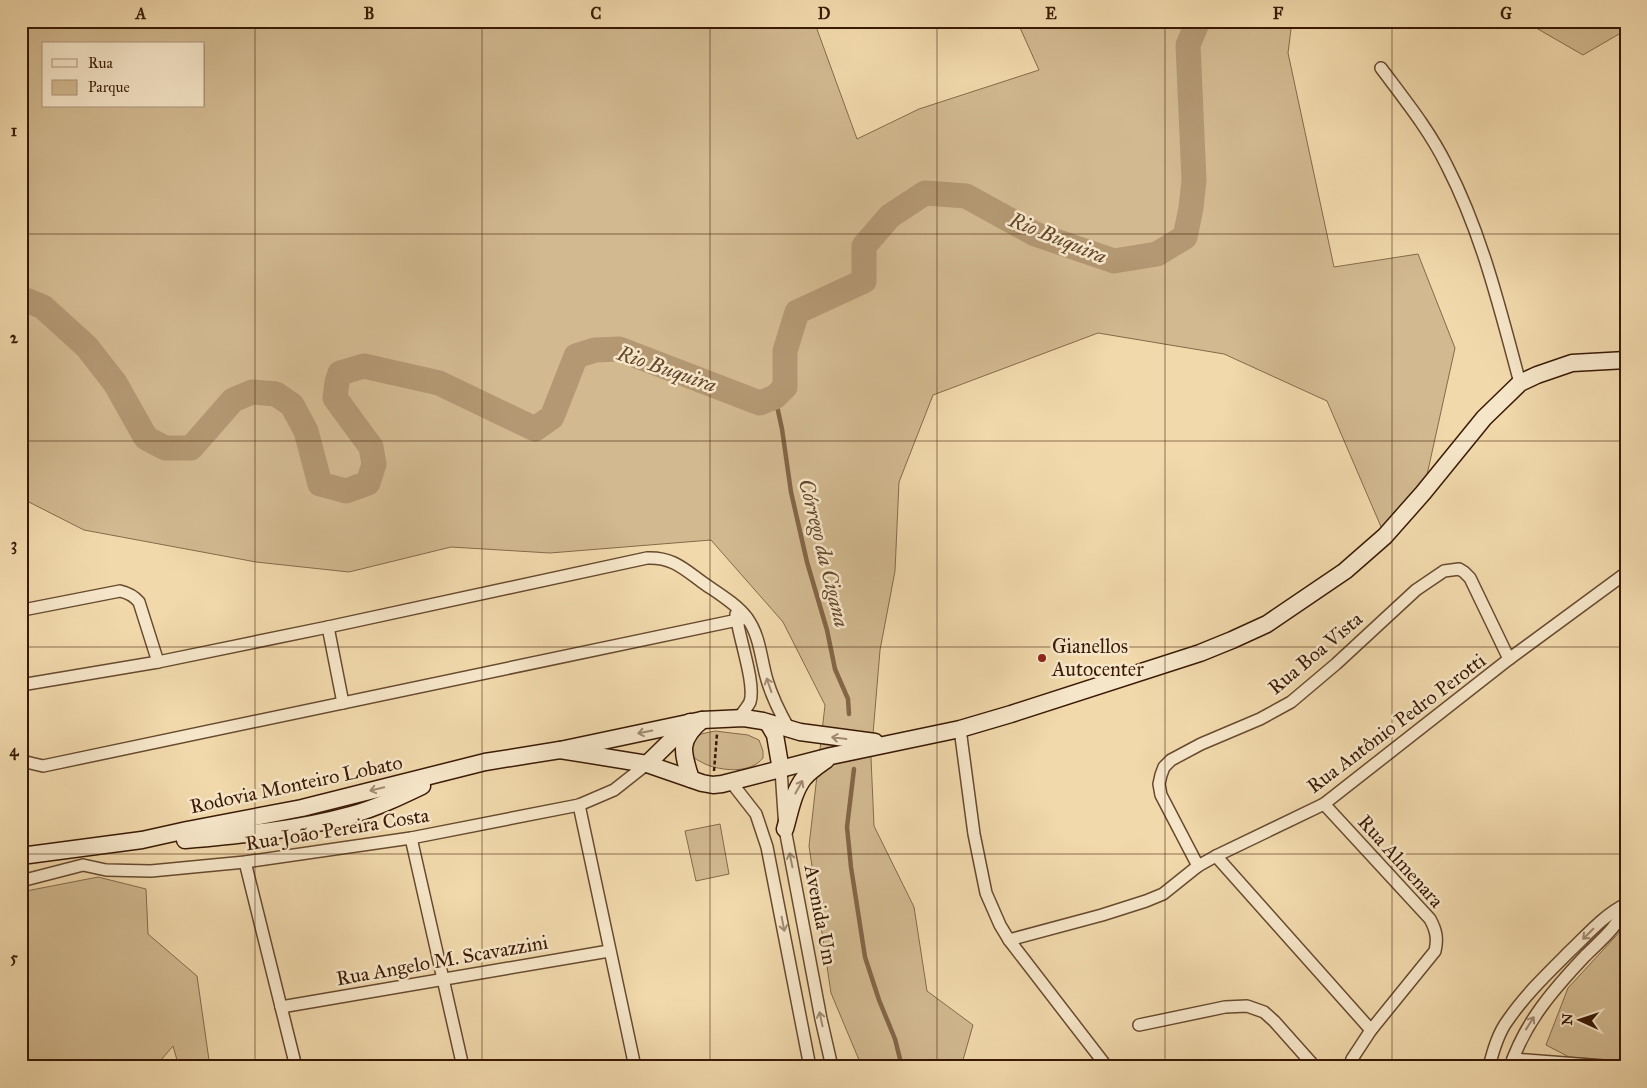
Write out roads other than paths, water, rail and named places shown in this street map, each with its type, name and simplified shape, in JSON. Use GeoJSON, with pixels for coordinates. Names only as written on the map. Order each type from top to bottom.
{"type":"FeatureCollection","features":[{"type":"Feature","properties":{"kind":"main road","name":"Rodovia Monteiro Lobato"},"geometry":{"type":"LineString","coordinates":[[560,750],[647,764],[713,785],[887,743],[960,729],[1200,653],[1267,624],[1345,571],[1385,536],[1424,493],[1484,418],[1520,383],[1536,375],[1572,363],[1626,360]]}},
{"type":"Feature","properties":{"kind":"main road","name":"Rodovia Monteiro Lobato"},"geometry":{"type":"LineString","coordinates":[[21,856],[142,840],[302,808],[494,760],[560,750],[696,721],[738,718],[838,738],[887,743]]}},
{"type":"Feature","properties":{"kind":"main road"},"geometry":{"type":"LineString","coordinates":[[647,764],[696,721]]}},
{"type":"Feature","properties":{"kind":"main road"},"geometry":{"type":"LineString","coordinates":[[691,779],[684,758],[684,743],[696,721]]}},
{"type":"Feature","properties":{"kind":"main road"},"geometry":{"type":"LineString","coordinates":[[768,723],[775,735],[781,770]]}},
{"type":"Feature","properties":{"kind":"main road"},"geometry":{"type":"LineString","coordinates":[[785,829],[799,785],[806,776],[831,756]]}},
{"type":"Feature","properties":{"kind":"street"},"geometry":{"type":"LineString","coordinates":[[1381,68],[1432,140],[1447,165],[1461,196],[1495,288],[1520,383]]}},
{"type":"Feature","properties":{"kind":"street"},"geometry":{"type":"LineString","coordinates":[[21,685],[158,662],[648,558],[666,559],[682,567],[735,607],[756,636],[766,678],[775,703],[789,729]]}},
{"type":"Feature","properties":{"kind":"street","name":"Rua Boa Vista"},"geometry":{"type":"LineString","coordinates":[[1198,866],[1161,796],[1159,784],[1164,767],[1171,760],[1201,744],[1260,719],[1291,702],[1336,664],[1416,590],[1444,571],[1458,569],[1470,578],[1509,660]]}},
{"type":"Feature","properties":{"kind":"street","name":"Rua Antônio Pedro Perotti"},"geometry":{"type":"LineString","coordinates":[[1009,940],[1146,902],[1163,894],[1198,866],[1216,856],[1324,804],[1509,660],[1626,573]]}},
{"type":"Feature","properties":{"kind":"street"},"geometry":{"type":"LineString","coordinates":[[21,612],[23,610],[120,591],[127,593],[134,596],[140,602],[158,662]]}},
{"type":"Feature","properties":{"kind":"street"},"geometry":{"type":"LineString","coordinates":[[21,757],[26,762],[43,766],[742,619]]}},
{"type":"Feature","properties":{"kind":"street"},"geometry":{"type":"LineString","coordinates":[[738,718],[747,708],[751,696],[742,619]]}},
{"type":"Feature","properties":{"kind":"street"},"geometry":{"type":"LineString","coordinates":[[328,627],[343,703]]}},
{"type":"Feature","properties":{"kind":"street"},"geometry":{"type":"LineString","coordinates":[[960,729],[974,834],[986,893],[1009,940],[1107,1067]]}},
{"type":"Feature","properties":{"kind":"street","name":"Rua João Pereira Costa"},"geometry":{"type":"LineString","coordinates":[[21,881],[83,865],[106,870],[130,871],[246,862],[411,838],[579,805],[614,790],[647,764]]}},
{"type":"Feature","properties":{"kind":"street","name":"Avenida Um"},"geometry":{"type":"LineString","coordinates":[[781,770],[785,829],[832,1067]]}},
{"type":"Feature","properties":{"kind":"street"},"geometry":{"type":"LineString","coordinates":[[731,782],[756,814],[767,847],[810,1067]]}},
{"type":"Feature","properties":{"kind":"street","name":"Rua Almenara"},"geometry":{"type":"LineString","coordinates":[[1324,804],[1430,919],[1438,939],[1435,951],[1371,1030],[1351,1064]]}},
{"type":"Feature","properties":{"kind":"street"},"geometry":{"type":"LineString","coordinates":[[579,805],[635,1067]]}},
{"type":"Feature","properties":{"kind":"street"},"geometry":{"type":"LineString","coordinates":[[411,838],[463,1067]]}},
{"type":"Feature","properties":{"kind":"street"},"geometry":{"type":"LineString","coordinates":[[79,848],[83,865]]}},
{"type":"Feature","properties":{"kind":"street"},"geometry":{"type":"LineString","coordinates":[[1216,856],[1371,1030]]}},
{"type":"Feature","properties":{"kind":"street"},"geometry":{"type":"LineString","coordinates":[[246,862],[294,1065]]}},
{"type":"Feature","properties":{"kind":"street"},"geometry":{"type":"LineString","coordinates":[[1617,1067],[1511,1063],[1523,1033],[1535,1015],[1568,975],[1612,930],[1622,915],[1626,904]]}},
{"type":"Feature","properties":{"kind":"street"},"geometry":{"type":"LineString","coordinates":[[1489,1067],[1498,1039],[1507,1021],[1526,998],[1603,918],[1626,904]]}},
{"type":"Feature","properties":{"kind":"street","name":"Rua Angelo M. Scavazzini"},"geometry":{"type":"LineString","coordinates":[[281,1007],[609,951]]}},
{"type":"Feature","properties":{"kind":"street"},"geometry":{"type":"LineString","coordinates":[[1139,1026],[1225,1007],[1248,1006],[1264,1012],[1274,1020],[1315,1067]]}},
{"type":"Feature","properties":{"kind":"waterway","name":"Rio Buquira"},"geometry":{"type":"LineString","coordinates":[[21,298],[43,307],[87,347],[115,383],[146,438],[165,448],[191,448],[233,400],[252,392],[276,394],[292,405],[306,431],[320,484],[346,491],[368,483],[374,464],[371,447],[335,398],[337,382],[340,373],[364,366],[439,383],[535,429],[552,417],[576,356],[595,350],[619,349],[760,403],[775,397],[785,387],[785,351],[797,312],[864,281],[864,246],[890,216],[925,193],[966,196],[1035,234],[1114,261],[1157,254],[1185,237],[1194,180],[1188,45],[1198,21]]}},
{"type":"Feature","properties":{"kind":"waterway","name":"Córrego da Cigana"},"geometry":{"type":"LineString","coordinates":[[775,397],[782,429],[791,492],[807,562],[827,630],[835,669],[848,699],[849,714]]}},
{"type":"Feature","properties":{"kind":"waterway","name":"Córrego da Cigana"},"geometry":{"type":"LineString","coordinates":[[854,769],[847,827],[851,867],[865,957],[879,1000],[895,1039],[902,1067]]}},
{"type":"Feature","properties":{"kind":"place","name":"Gianellos Autocenter"},"geometry":{"type":"Point","coordinates":[1042,658]}}]}
